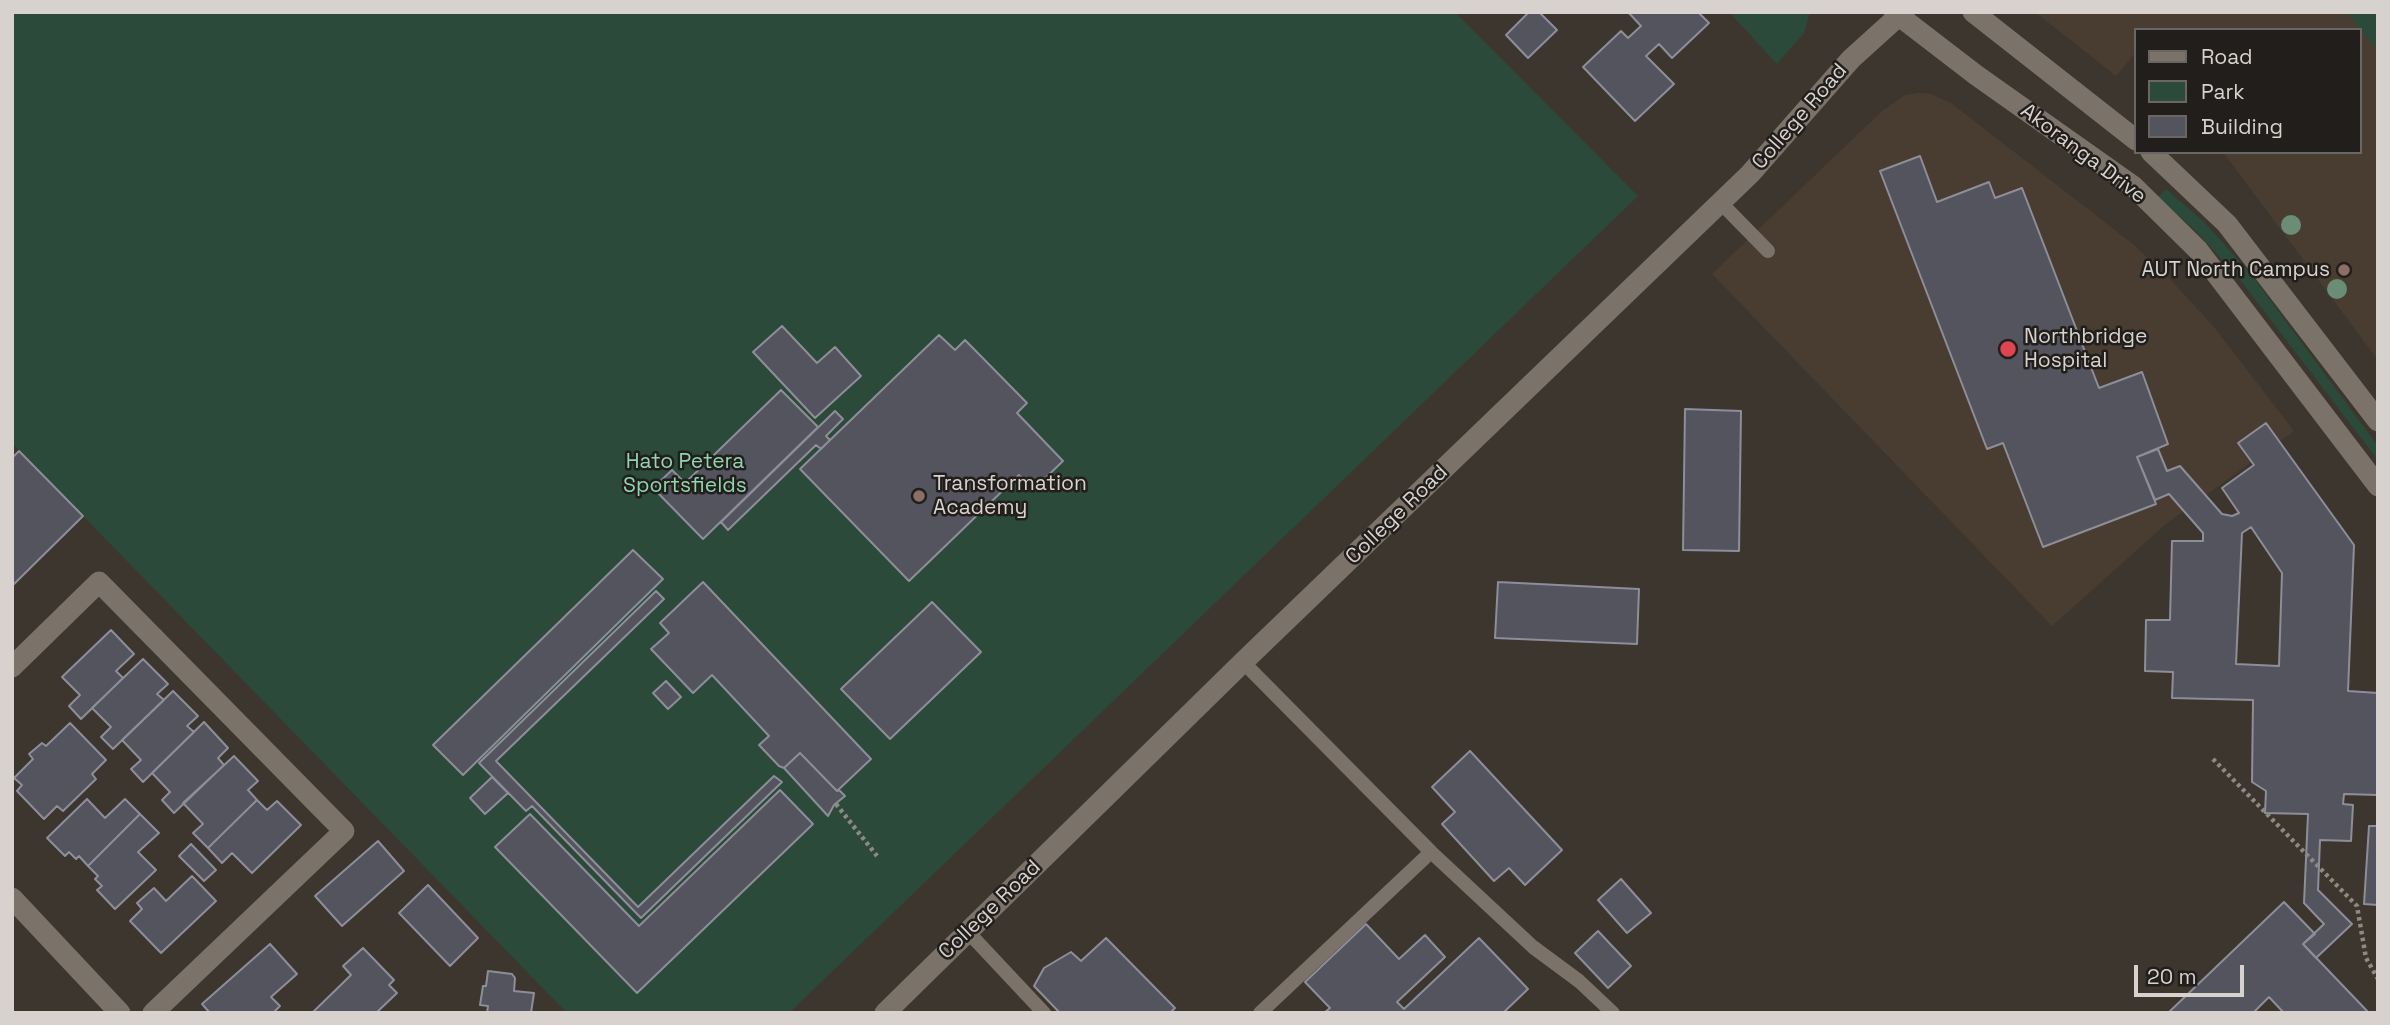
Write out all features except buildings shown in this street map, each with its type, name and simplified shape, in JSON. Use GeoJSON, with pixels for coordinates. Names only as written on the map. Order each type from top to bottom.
{"type":"FeatureCollection","features":[{"type":"Feature","properties":{"kind":"main road","name":"Akoranga Drive"},"geometry":{"type":"LineString","coordinates":[[1973,12],[2134,138]]}},
{"type":"Feature","properties":{"kind":"main road","name":"Akoranga Drive"},"geometry":{"type":"LineString","coordinates":[[1899,14],[1976,75],[2133,186],[2198,250],[2378,486]]}},
{"type":"Feature","properties":{"kind":"main road","name":"College Road"},"geometry":{"type":"LineString","coordinates":[[885,1013],[1243,662],[1721,203],[1851,59],[1899,14]]}},
{"type":"Feature","properties":{"kind":"main road","name":"Akoranga Drive"},"geometry":{"type":"LineString","coordinates":[[2153,154],[2227,224],[2378,421]]}},
{"type":"Feature","properties":{"kind":"main road"},"geometry":{"type":"LineString","coordinates":[[12,667],[99,582],[344,831],[153,1013]]}},
{"type":"Feature","properties":{"kind":"main road"},"geometry":{"type":"LineString","coordinates":[[12,898],[120,1013]]}},
{"type":"Feature","properties":{"kind":"lane"},"geometry":{"type":"LineString","coordinates":[[1721,203],[1768,251]]}},
{"type":"Feature","properties":{"kind":"lane"},"geometry":{"type":"LineString","coordinates":[[1243,662],[1431,852],[1534,947],[1579,981],[1613,1013]]}},
{"type":"Feature","properties":{"kind":"lane"},"geometry":{"type":"LineString","coordinates":[[1260,1013],[1431,852]]}},
{"type":"Feature","properties":{"kind":"lane"},"geometry":{"type":"LineString","coordinates":[[968,932],[1044,1013]]}},
{"type":"Feature","properties":{"kind":"path"},"geometry":{"type":"LineString","coordinates":[[2213,759],[2357,906],[2366,958],[2378,979]]}},
{"type":"Feature","properties":{"kind":"path"},"geometry":{"type":"LineString","coordinates":[[836,804],[877,856]]}},
{"type":"Feature","properties":{"kind":"shaded area","name":"AUT North Campus"},"geometry":{"type":"Polygon","coordinates":[[[2035,12],[2378,12],[2378,360],[2224,154],[2362,154],[2362,28],[2134,28],[2134,54],[2116,76],[2035,12]]]}},
{"type":"Feature","properties":{"kind":"shaded area","name":"Northbridge Hospital"},"geometry":{"type":"Polygon","coordinates":[[[1931,94],[1951,103],[2133,244],[2214,327],[2294,431],[2165,525],[2052,626],[1712,274],[1882,111],[1905,95],[1931,94]]]}},
{"type":"Feature","properties":{"kind":"green space","name":"Hato Petera Sportsfields"},"geometry":{"type":"Polygon","coordinates":[[[12,12],[1455,12],[1638,196],[789,1013],[567,1013],[12,443],[12,12]]]}},
{"type":"Feature","properties":{"kind":"green space"},"geometry":{"type":"Polygon","coordinates":[[[1729,12],[1810,12],[1804,33],[1777,64],[1729,12]]]}},
{"type":"Feature","properties":{"kind":"green space"},"geometry":{"type":"Polygon","coordinates":[[[2347,12],[2378,12],[2378,52],[2362,28],[2347,12]]]}},
{"type":"Feature","properties":{"kind":"green space"},"geometry":{"type":"Polygon","coordinates":[[[2166,189],[2204,222],[2250,273],[2378,446],[2378,460],[2241,281],[2198,233],[2158,197],[2166,189]]]}},
{"type":"Feature","properties":{"kind":"place","name":"AUT North Campus"},"geometry":{"type":"Point","coordinates":[2344,270]}},
{"type":"Feature","properties":{"kind":"place","name":"Northbridge Hospital"},"geometry":{"type":"Point","coordinates":[2008,349]}},
{"type":"Feature","properties":{"kind":"place","name":"Transformation Academy"},"geometry":{"type":"Point","coordinates":[919,496]}}]}
